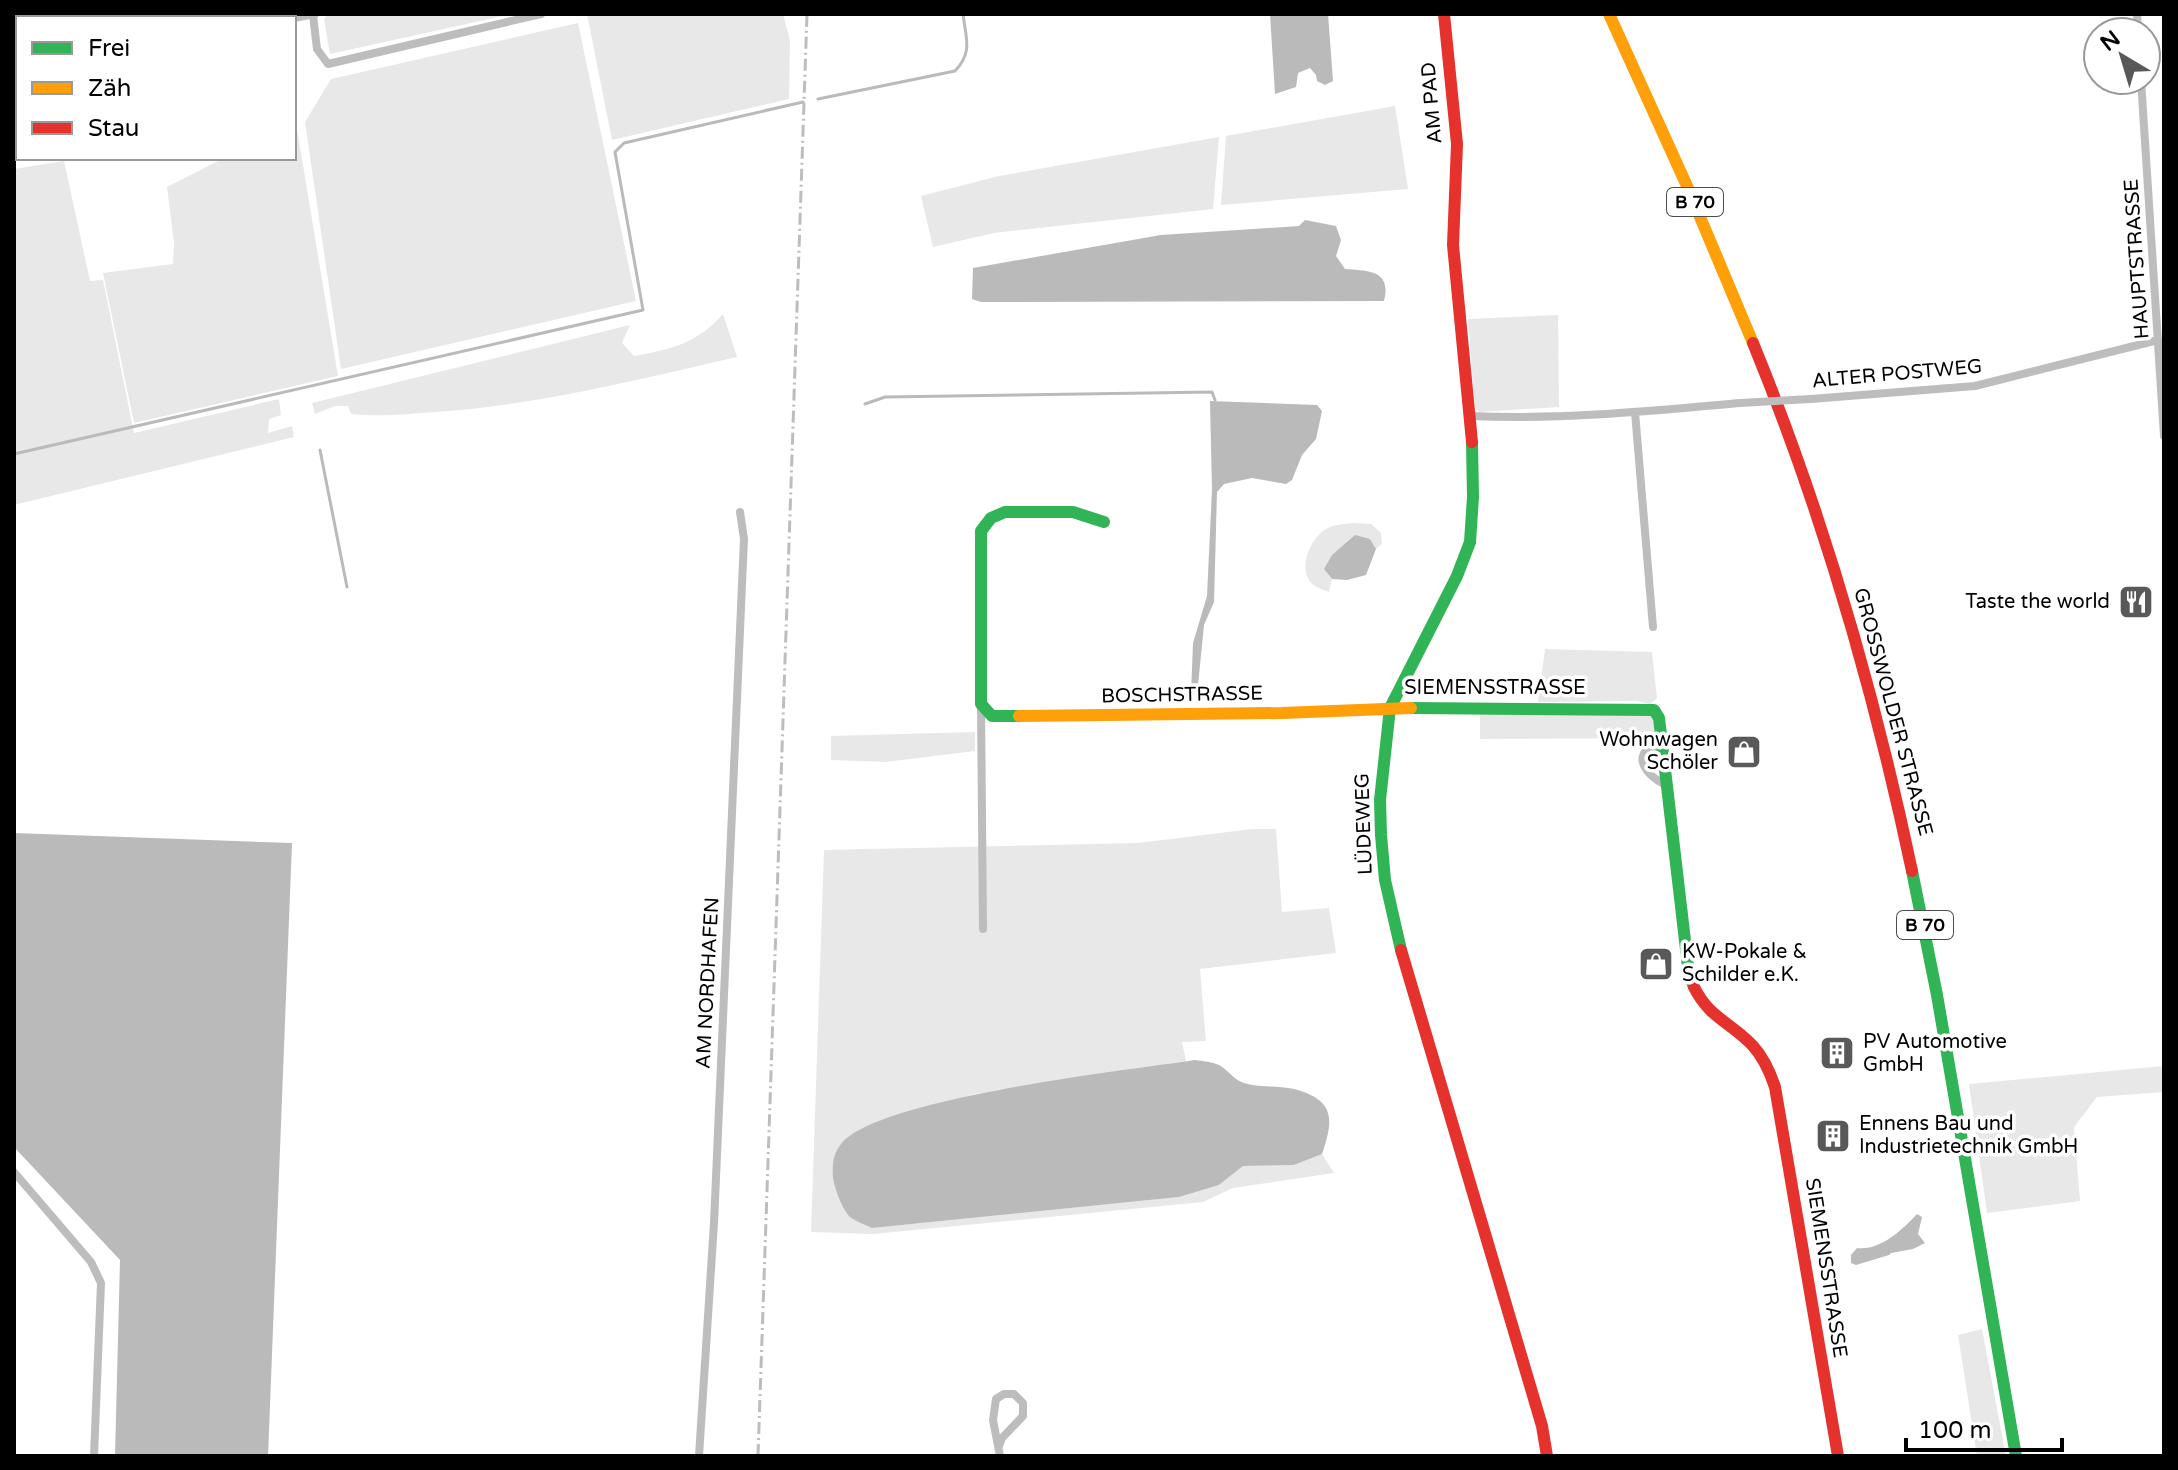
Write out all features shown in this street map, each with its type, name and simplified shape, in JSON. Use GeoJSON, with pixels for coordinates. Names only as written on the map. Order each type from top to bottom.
{"type":"FeatureCollection","features":[{"type":"Feature","properties":{"kind":"street"},"geometry":{"type":"LineString","coordinates":[[314,15],[317,49],[328,64],[541,14]]}},
{"type":"Feature","properties":{"kind":"street","name":"AM PAD"},"geometry":{"type":"LineString","coordinates":[[1444,14],[1453,92],[1457,188]]}},
{"type":"Feature","properties":{"kind":"street","name":"GROSSWOLDER STRASSE"},"geometry":{"type":"LineString","coordinates":[[1609,14],[1705,225],[1773,394],[1848,614],[1877,716],[1927,935],[2016,1456]]}},
{"type":"Feature","properties":{"kind":"street","name":"HAUPTSTRASSE"},"geometry":{"type":"LineString","coordinates":[[2142,96],[2160,314],[2158,340],[2164,436]]}},
{"type":"Feature","properties":{"kind":"street","name":"LÜDEWEG"},"geometry":{"type":"LineString","coordinates":[[1457,188],[1453,245],[1471,416],[1473,497],[1470,542],[1457,576],[1390,708],[1384,746],[1380,824],[1385,880],[1394,923],[1542,1426],[1547,1456]]}},
{"type":"Feature","properties":{"kind":"street","name":"ALTER POSTWEG"},"geometry":{"type":"LineString","coordinates":[[1471,416],[1509,418],[1635,412],[1975,386],[2158,340]]}},
{"type":"Feature","properties":{"kind":"street"},"geometry":{"type":"LineString","coordinates":[[1635,412],[1653,627]]}},
{"type":"Feature","properties":{"kind":"street","name":"AM NORDHAFEN"},"geometry":{"type":"LineString","coordinates":[[699,1456],[714,1223],[744,539],[740,512]]}},
{"type":"Feature","properties":{"kind":"street"},"geometry":{"type":"LineString","coordinates":[[983,929],[981,531],[995,515],[1005,512],[1073,512],[1104,522]]}},
{"type":"Feature","properties":{"kind":"street","name":"BOSCHSTRASSE"},"geometry":{"type":"LineString","coordinates":[[981,704],[992,716],[1064,717],[1390,708]]}},
{"type":"Feature","properties":{"kind":"street","name":"SIEMENSSTRASSE"},"geometry":{"type":"LineString","coordinates":[[1390,708],[1644,708],[1654,710],[1659,718],[1689,975],[1697,995],[1712,1013],[1745,1037],[1771,1073],[1838,1456]]}},
{"type":"Feature","properties":{"kind":"street"},"geometry":{"type":"LineString","coordinates":[[1663,750],[1648,748],[1642,760],[1645,769],[1666,785]]}},
{"type":"Feature","properties":{"kind":"street"},"geometry":{"type":"LineString","coordinates":[[14,1172],[91,1262],[101,1283],[94,1456]]}},
{"type":"Feature","properties":{"kind":"street"},"geometry":{"type":"LineString","coordinates":[[1004,1394],[1014,1394],[1023,1403],[1023,1416],[1002,1438],[1000,1451],[993,1420],[996,1399],[1004,1394]]}},
{"type":"Feature","properties":{"kind":"shaded area"},"geometry":{"type":"Polygon","coordinates":[[[328,14],[512,14],[330,54],[324,19],[328,14]]]}},
{"type":"Feature","properties":{"kind":"shaded area"},"geometry":{"type":"Polygon","coordinates":[[[587,14],[783,14],[790,41],[789,99],[612,140],[587,14]]]}},
{"type":"Feature","properties":{"kind":"shaded area"},"geometry":{"type":"Polygon","coordinates":[[[1270,14],[1328,14],[1333,81],[1325,85],[1317,81],[1310,68],[1298,73],[1296,87],[1275,94],[1270,14]]]}},
{"type":"Feature","properties":{"kind":"shaded area"},"geometry":{"type":"Polygon","coordinates":[[[578,23],[636,301],[341,369],[305,122],[331,79],[578,23]]]}},
{"type":"Feature","properties":{"kind":"shaded area"},"geometry":{"type":"Polygon","coordinates":[[[1395,106],[1408,189],[1221,205],[1226,136],[1395,106]]]}},
{"type":"Feature","properties":{"kind":"shaded area"},"geometry":{"type":"Polygon","coordinates":[[[296,123],[338,376],[134,423],[103,273],[173,264],[174,243],[167,187],[220,160],[296,160],[296,123]]]}},
{"type":"Feature","properties":{"kind":"shaded area"},"geometry":{"type":"Polygon","coordinates":[[[1219,137],[1213,209],[994,233],[933,247],[921,196],[999,176],[1219,137]]]}},
{"type":"Feature","properties":{"kind":"shaded area"},"geometry":{"type":"Polygon","coordinates":[[[64,161],[90,281],[103,280],[134,433],[279,399],[281,415],[269,419],[268,433],[292,426],[294,437],[14,505],[14,169],[64,161]]]}},
{"type":"Feature","properties":{"kind":"shaded area"},"geometry":{"type":"Polygon","coordinates":[[[1305,220],[1336,226],[1341,240],[1336,256],[1345,269],[1381,277],[1386,291],[1384,301],[981,302],[972,299],[973,268],[1161,235],[1299,226],[1305,220]]]}},
{"type":"Feature","properties":{"kind":"shaded area"},"geometry":{"type":"Polygon","coordinates":[[[723,314],[737,357],[625,383],[512,404],[404,414],[351,414],[348,406],[335,406],[315,414],[312,403],[630,325],[622,343],[634,356],[672,348],[693,339],[723,314]]]}},
{"type":"Feature","properties":{"kind":"shaded area"},"geometry":{"type":"Polygon","coordinates":[[[1558,315],[1559,407],[1479,412],[1475,407],[1468,319],[1558,315]]]}},
{"type":"Feature","properties":{"kind":"shaded area"},"geometry":{"type":"Polygon","coordinates":[[[1210,401],[1317,405],[1322,411],[1316,439],[1302,455],[1292,480],[1286,484],[1252,478],[1224,484],[1217,492],[1214,602],[1204,625],[1197,695],[1191,694],[1193,643],[1207,596],[1212,490],[1210,401]]]}},
{"type":"Feature","properties":{"kind":"shaded area"},"geometry":{"type":"Polygon","coordinates":[[[1353,523],[1371,524],[1381,533],[1382,544],[1376,549],[1370,539],[1324,569],[1332,579],[1329,592],[1317,587],[1309,581],[1306,571],[1313,542],[1328,528],[1353,523]]]}},
{"type":"Feature","properties":{"kind":"shaded area"},"geometry":{"type":"Polygon","coordinates":[[[1355,535],[1370,539],[1376,549],[1366,575],[1347,580],[1332,579],[1324,569],[1332,555],[1355,535]]]}},
{"type":"Feature","properties":{"kind":"shaded area"},"geometry":{"type":"Polygon","coordinates":[[[1545,649],[1652,652],[1657,698],[1650,704],[1637,701],[1538,702],[1545,649]]]}},
{"type":"Feature","properties":{"kind":"shaded area"},"geometry":{"type":"Polygon","coordinates":[[[1646,711],[1652,716],[1658,738],[1480,739],[1480,714],[1646,711]]]}},
{"type":"Feature","properties":{"kind":"shaded area"},"geometry":{"type":"Polygon","coordinates":[[[975,732],[975,751],[885,762],[831,760],[831,736],[975,732]]]}},
{"type":"Feature","properties":{"kind":"shaded area"},"geometry":{"type":"Polygon","coordinates":[[[1252,829],[1276,829],[1282,912],[1329,908],[1336,953],[1200,969],[1206,1041],[1182,1042],[1186,1061],[975,1094],[945,1102],[872,1228],[1179,1197],[1219,1185],[1243,1166],[1294,1165],[1322,1154],[1334,1173],[1233,1188],[1203,1202],[873,1234],[811,1232],[824,850],[1138,843],[1252,829]]]}},
{"type":"Feature","properties":{"kind":"shaded area"},"geometry":{"type":"Polygon","coordinates":[[[14,833],[292,843],[268,1456],[115,1456],[120,1260],[14,1147],[14,833]]]}},
{"type":"Feature","properties":{"kind":"shaded area"},"geometry":{"type":"Polygon","coordinates":[[[1195,1060],[1219,1065],[1244,1083],[1294,1089],[1317,1099],[1328,1112],[1329,1121],[1322,1154],[1294,1165],[1243,1166],[1219,1185],[1179,1197],[872,1228],[850,1217],[839,1199],[833,1164],[841,1144],[864,1128],[902,1113],[1007,1088],[1195,1060]]]}},
{"type":"Feature","properties":{"kind":"shaded area"},"geometry":{"type":"Polygon","coordinates":[[[2164,1066],[2164,1092],[2097,1097],[2074,1127],[2080,1201],[1987,1213],[1969,1084],[2164,1066]]]}},
{"type":"Feature","properties":{"kind":"shaded area"},"geometry":{"type":"Polygon","coordinates":[[[1917,1214],[1922,1217],[1918,1234],[1925,1243],[1856,1265],[1851,1263],[1851,1255],[1857,1248],[1882,1243],[1917,1214]]]}},
{"type":"Feature","properties":{"kind":"shaded area"},"geometry":{"type":"Polygon","coordinates":[[[1982,1329],[2006,1456],[1977,1456],[1958,1335],[1982,1329]]]}},
{"type":"Feature","properties":{"kind":"waterway"},"geometry":{"type":"LineString","coordinates":[[818,99],[955,71],[966,51],[963,14]]}},
{"type":"Feature","properties":{"kind":"waterway"},"geometry":{"type":"LineString","coordinates":[[14,454],[643,310],[615,152],[624,143],[803,102]]}},
{"type":"Feature","properties":{"kind":"waterway"},"geometry":{"type":"LineString","coordinates":[[865,404],[885,397],[1212,392],[1215,400]]}},
{"type":"Feature","properties":{"kind":"waterway"},"geometry":{"type":"LineString","coordinates":[[320,450],[347,587]]}},
{"type":"Feature","properties":{"kind":"railway"},"geometry":{"type":"LineString","coordinates":[[758,1456],[807,14]]}},
{"type":"Feature","properties":{"kind":"traffic: fast"},"geometry":{"type":"LineString","coordinates":[[1401,950],[1385,880],[1381,835],[1380,800],[1390,708],[1457,576],[1470,542],[1472,442]]}},
{"type":"Feature","properties":{"kind":"traffic: fast"},"geometry":{"type":"LineString","coordinates":[[1019,716],[992,716],[981,704],[981,531],[991,518],[1005,512],[1073,512],[1104,522]]}},
{"type":"Feature","properties":{"kind":"traffic: fast"},"geometry":{"type":"LineString","coordinates":[[1411,708],[1654,710],[1659,718],[1689,975],[1694,987]]}},
{"type":"Feature","properties":{"kind":"traffic: fast"},"geometry":{"type":"LineString","coordinates":[[1912,871],[1937,995],[2016,1456]]}},
{"type":"Feature","properties":{"kind":"traffic: slow"},"geometry":{"type":"LineString","coordinates":[[1609,14],[1687,186],[1753,343]]}},
{"type":"Feature","properties":{"kind":"traffic: slow"},"geometry":{"type":"LineString","coordinates":[[1019,716],[1411,708]]}},
{"type":"Feature","properties":{"kind":"traffic: jam"},"geometry":{"type":"LineString","coordinates":[[1444,14],[1457,144],[1453,245],[1472,442]]}},
{"type":"Feature","properties":{"kind":"traffic: jam"},"geometry":{"type":"LineString","coordinates":[[1753,343],[1802,472],[1844,604],[1881,737],[1912,871]]}},
{"type":"Feature","properties":{"kind":"traffic: jam"},"geometry":{"type":"LineString","coordinates":[[1401,950],[1542,1426],[1547,1456]]}},
{"type":"Feature","properties":{"kind":"traffic: jam"},"geometry":{"type":"LineString","coordinates":[[1694,987],[1707,1006],[1757,1051],[1775,1087],[1838,1456]]}},
{"type":"Feature","properties":{"kind":"place","name":"Taste the world"},"geometry":{"type":"Point","coordinates":[2136,602]}},
{"type":"Feature","properties":{"kind":"place","name":"Wohnwagen Schöler"},"geometry":{"type":"Point","coordinates":[1744,752]}},
{"type":"Feature","properties":{"kind":"place","name":"KW-Pokale & Schilder e.K."},"geometry":{"type":"Point","coordinates":[1656,964]}},
{"type":"Feature","properties":{"kind":"place","name":"PV Automotive GmbH"},"geometry":{"type":"Point","coordinates":[1837,1053]}},
{"type":"Feature","properties":{"kind":"place","name":"Ennens Bau und Industrietechnik GmbH"},"geometry":{"type":"Point","coordinates":[1833,1136]}}]}
